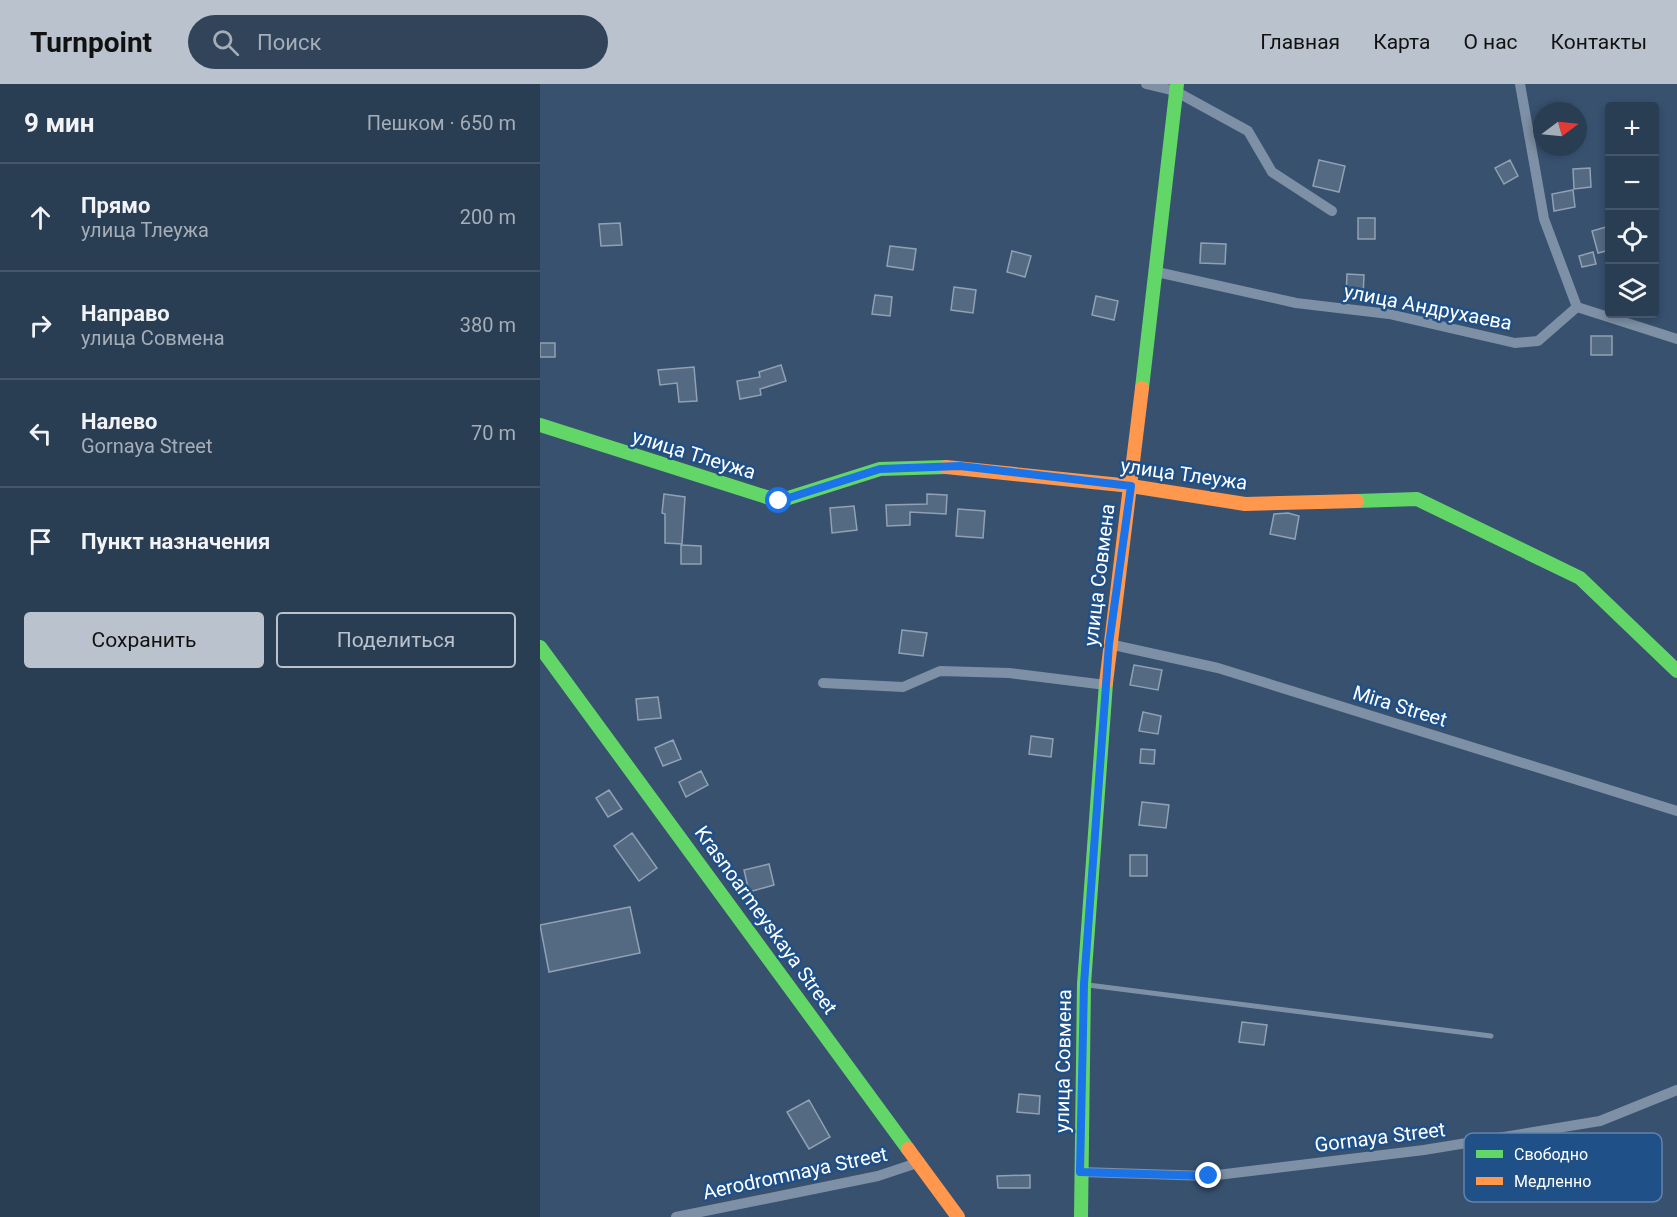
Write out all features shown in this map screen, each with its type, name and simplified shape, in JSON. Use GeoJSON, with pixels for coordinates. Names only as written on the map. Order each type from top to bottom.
{"type":"FeatureCollection","features":[{"type":"Feature","properties":{"kind":"street"},"geometry":{"type":"LineString","coordinates":[[1146,84],[1176,88],[1248,131],[1272,172],[1332,211]]}},
{"type":"Feature","properties":{"kind":"street"},"geometry":{"type":"LineString","coordinates":[[1520,84],[1544,219],[1576,307],[1677,339]]}},
{"type":"Feature","properties":{"kind":"street","name":"улица Совмена"},"geometry":{"type":"LineString","coordinates":[[1081,1217],[1084,984],[1109,644],[1157,272],[1176,88]]}},
{"type":"Feature","properties":{"kind":"street","name":"улица Андрухаева"},"geometry":{"type":"LineString","coordinates":[[1157,272],[1296,303],[1389,314],[1515,343],[1538,341],[1576,307]]}},
{"type":"Feature","properties":{"kind":"street","name":"улица Тлеужа"},"geometry":{"type":"LineString","coordinates":[[540,425],[779,501],[880,469],[960,466],[1131,486],[1245,504],[1417,499],[1580,578],[1677,671]]}},
{"type":"Feature","properties":{"kind":"street","name":"Mira Street"},"geometry":{"type":"LineString","coordinates":[[1109,644],[1218,668],[1677,811]]}},
{"type":"Feature","properties":{"kind":"street","name":"Krasnoarmeyskaya Street"},"geometry":{"type":"LineString","coordinates":[[540,647],[920,1162],[958,1217]]}},
{"type":"Feature","properties":{"kind":"street"},"geometry":{"type":"LineString","coordinates":[[823,682],[903,687],[940,670],[1009,673],[1106,685]]}},
{"type":"Feature","properties":{"kind":"street","name":"Gornaya Street"},"geometry":{"type":"LineString","coordinates":[[1531,1133],[1600,1122],[1677,1090]]}},
{"type":"Feature","properties":{"kind":"street","name":"Gornaya Street"},"geometry":{"type":"LineString","coordinates":[[1080,1172],[1209,1176],[1464,1144]]}},
{"type":"Feature","properties":{"kind":"street","name":"Aerodromnaya Street"},"geometry":{"type":"LineString","coordinates":[[676,1217],[878,1176],[920,1162]]}},
{"type":"Feature","properties":{"kind":"lane"},"geometry":{"type":"LineString","coordinates":[[1084,984],[1491,1036]]}},
{"type":"Feature","properties":{"kind":"building"},"geometry":{"type":"Polygon","coordinates":[[[1319,160],[1345,166],[1339,192],[1313,186],[1319,160]]]}},
{"type":"Feature","properties":{"kind":"building"},"geometry":{"type":"Polygon","coordinates":[[[1510,160],[1518,176],[1504,184],[1495,168],[1510,160]]]}},
{"type":"Feature","properties":{"kind":"building"},"geometry":{"type":"Polygon","coordinates":[[[1590,168],[1591,187],[1574,189],[1573,169],[1590,168]]]}},
{"type":"Feature","properties":{"kind":"building"},"geometry":{"type":"Polygon","coordinates":[[[1573,190],[1575,207],[1554,211],[1552,194],[1573,190]]]}},
{"type":"Feature","properties":{"kind":"building"},"geometry":{"type":"Polygon","coordinates":[[[1358,218],[1375,218],[1375,239],[1358,239],[1358,218]]]}},
{"type":"Feature","properties":{"kind":"building"},"geometry":{"type":"Polygon","coordinates":[[[620,223],[622,245],[601,246],[599,224],[620,223]]]}},
{"type":"Feature","properties":{"kind":"building"},"geometry":{"type":"Polygon","coordinates":[[[1605,227],[1605,251],[1598,253],[1592,231],[1605,227]]]}},
{"type":"Feature","properties":{"kind":"building"},"geometry":{"type":"Polygon","coordinates":[[[1201,243],[1226,244],[1225,264],[1200,263],[1201,243]]]}},
{"type":"Feature","properties":{"kind":"building"},"geometry":{"type":"Polygon","coordinates":[[[890,246],[916,249],[913,270],[887,266],[890,246]]]}},
{"type":"Feature","properties":{"kind":"building"},"geometry":{"type":"Polygon","coordinates":[[[1012,251],[1031,256],[1025,277],[1007,272],[1012,251]]]}},
{"type":"Feature","properties":{"kind":"building"},"geometry":{"type":"Polygon","coordinates":[[[1593,252],[1596,264],[1582,267],[1579,256],[1593,252]]]}},
{"type":"Feature","properties":{"kind":"building"},"geometry":{"type":"Polygon","coordinates":[[[1347,274],[1364,275],[1363,297],[1346,296],[1347,274]]]}},
{"type":"Feature","properties":{"kind":"building"},"geometry":{"type":"Polygon","coordinates":[[[954,287],[976,290],[973,313],[951,310],[954,287]]]}},
{"type":"Feature","properties":{"kind":"building"},"geometry":{"type":"Polygon","coordinates":[[[875,295],[892,297],[890,316],[872,314],[875,295]]]}},
{"type":"Feature","properties":{"kind":"building"},"geometry":{"type":"Polygon","coordinates":[[[1096,296],[1118,301],[1114,320],[1092,315],[1096,296]]]}},
{"type":"Feature","properties":{"kind":"building"},"geometry":{"type":"Polygon","coordinates":[[[1591,336],[1612,336],[1612,355],[1591,355],[1591,336]]]}},
{"type":"Feature","properties":{"kind":"building"},"geometry":{"type":"Polygon","coordinates":[[[540,343],[555,343],[555,357],[540,357],[540,343]]]}},
{"type":"Feature","properties":{"kind":"building"},"geometry":{"type":"Polygon","coordinates":[[[781,365],[786,381],[760,389],[761,395],[740,399],[737,381],[760,377],[759,372],[781,365]]]}},
{"type":"Feature","properties":{"kind":"building"},"geometry":{"type":"Polygon","coordinates":[[[694,367],[697,401],[679,402],[677,383],[660,385],[658,370],[694,367]]]}},
{"type":"Feature","properties":{"kind":"building"},"geometry":{"type":"Polygon","coordinates":[[[664,494],[685,497],[682,544],[665,543],[665,514],[662,513],[664,494]]]}},
{"type":"Feature","properties":{"kind":"building"},"geometry":{"type":"Polygon","coordinates":[[[927,494],[947,495],[946,514],[910,512],[910,525],[887,526],[886,505],[927,504],[927,494]]]}},
{"type":"Feature","properties":{"kind":"building"},"geometry":{"type":"Polygon","coordinates":[[[854,506],[857,530],[832,533],[830,508],[854,506]]]}},
{"type":"Feature","properties":{"kind":"building"},"geometry":{"type":"Polygon","coordinates":[[[958,509],[985,511],[983,538],[956,536],[958,509]]]}},
{"type":"Feature","properties":{"kind":"building"},"geometry":{"type":"Polygon","coordinates":[[[1288,513],[1299,516],[1295,539],[1270,534],[1274,514],[1288,513]]]}},
{"type":"Feature","properties":{"kind":"building"},"geometry":{"type":"Polygon","coordinates":[[[681,545],[701,546],[701,564],[681,564],[681,545]]]}},
{"type":"Feature","properties":{"kind":"building"},"geometry":{"type":"Polygon","coordinates":[[[902,630],[927,633],[923,656],[899,653],[902,630]]]}},
{"type":"Feature","properties":{"kind":"building"},"geometry":{"type":"Polygon","coordinates":[[[1134,665],[1162,670],[1158,690],[1130,685],[1134,665]]]}},
{"type":"Feature","properties":{"kind":"building"},"geometry":{"type":"Polygon","coordinates":[[[658,697],[661,718],[638,720],[636,699],[658,697]]]}},
{"type":"Feature","properties":{"kind":"building"},"geometry":{"type":"Polygon","coordinates":[[[1143,712],[1161,716],[1158,734],[1139,731],[1143,712]]]}},
{"type":"Feature","properties":{"kind":"building"},"geometry":{"type":"Polygon","coordinates":[[[1031,736],[1053,739],[1051,757],[1029,754],[1031,736]]]}},
{"type":"Feature","properties":{"kind":"building"},"geometry":{"type":"Polygon","coordinates":[[[673,740],[681,759],[663,766],[655,748],[673,740]]]}},
{"type":"Feature","properties":{"kind":"building"},"geometry":{"type":"Polygon","coordinates":[[[1141,749],[1155,750],[1154,764],[1140,763],[1141,749]]]}},
{"type":"Feature","properties":{"kind":"building"},"geometry":{"type":"Polygon","coordinates":[[[701,771],[708,785],[686,797],[679,782],[701,771]]]}},
{"type":"Feature","properties":{"kind":"building"},"geometry":{"type":"Polygon","coordinates":[[[609,790],[622,809],[608,817],[596,798],[609,790]]]}},
{"type":"Feature","properties":{"kind":"building"},"geometry":{"type":"Polygon","coordinates":[[[1142,802],[1169,805],[1166,828],[1139,825],[1142,802]]]}},
{"type":"Feature","properties":{"kind":"building"},"geometry":{"type":"Polygon","coordinates":[[[632,833],[657,868],[639,881],[614,846],[632,833]]]}},
{"type":"Feature","properties":{"kind":"building"},"geometry":{"type":"Polygon","coordinates":[[[1130,855],[1147,855],[1147,876],[1130,876],[1130,855]]]}},
{"type":"Feature","properties":{"kind":"building"},"geometry":{"type":"Polygon","coordinates":[[[769,864],[774,885],[749,892],[744,870],[769,864]]]}},
{"type":"Feature","properties":{"kind":"building"},"geometry":{"type":"Polygon","coordinates":[[[630,907],[640,953],[549,972],[540,925],[630,907]]]}},
{"type":"Feature","properties":{"kind":"building"},"geometry":{"type":"Polygon","coordinates":[[[1242,1022],[1267,1025],[1264,1045],[1239,1042],[1242,1022]]]}},
{"type":"Feature","properties":{"kind":"building"},"geometry":{"type":"Polygon","coordinates":[[[1019,1094],[1040,1096],[1039,1114],[1017,1112],[1019,1094]]]}},
{"type":"Feature","properties":{"kind":"building"},"geometry":{"type":"Polygon","coordinates":[[[809,1100],[830,1137],[809,1149],[787,1112],[809,1100]]]}},
{"type":"Feature","properties":{"kind":"building"},"geometry":{"type":"Polygon","coordinates":[[[1030,1175],[1030,1188],[998,1188],[997,1176],[1030,1175]]]}},
{"type":"Feature","properties":{"kind":"traffic: fast"},"geometry":{"type":"LineString","coordinates":[[1142,388],[1177,84]]}},
{"type":"Feature","properties":{"kind":"traffic: fast"},"geometry":{"type":"LineString","coordinates":[[540,425],[779,501],[880,469],[946,467]]}},
{"type":"Feature","properties":{"kind":"traffic: fast"},"geometry":{"type":"LineString","coordinates":[[1357,501],[1417,499],[1580,578],[1677,671]]}},
{"type":"Feature","properties":{"kind":"traffic: fast"},"geometry":{"type":"LineString","coordinates":[[540,647],[908,1149]]}},
{"type":"Feature","properties":{"kind":"traffic: fast"},"geometry":{"type":"LineString","coordinates":[[1081,1217],[1084,984],[1106,683]]}},
{"type":"Feature","properties":{"kind":"traffic: slow"},"geometry":{"type":"LineString","coordinates":[[1106,683],[1142,388]]}},
{"type":"Feature","properties":{"kind":"traffic: slow"},"geometry":{"type":"LineString","coordinates":[[946,467],[1131,486],[1245,504],[1357,501]]}},
{"type":"Feature","properties":{"kind":"traffic: slow"},"geometry":{"type":"LineString","coordinates":[[908,1149],[958,1217]]}},
{"type":"Feature","properties":{"kind":"route"},"geometry":{"type":"LineString","coordinates":[[779,501],[880,469],[960,466],[1131,486],[1109,644],[1084,984],[1080,1172],[1209,1176]]}}]}
